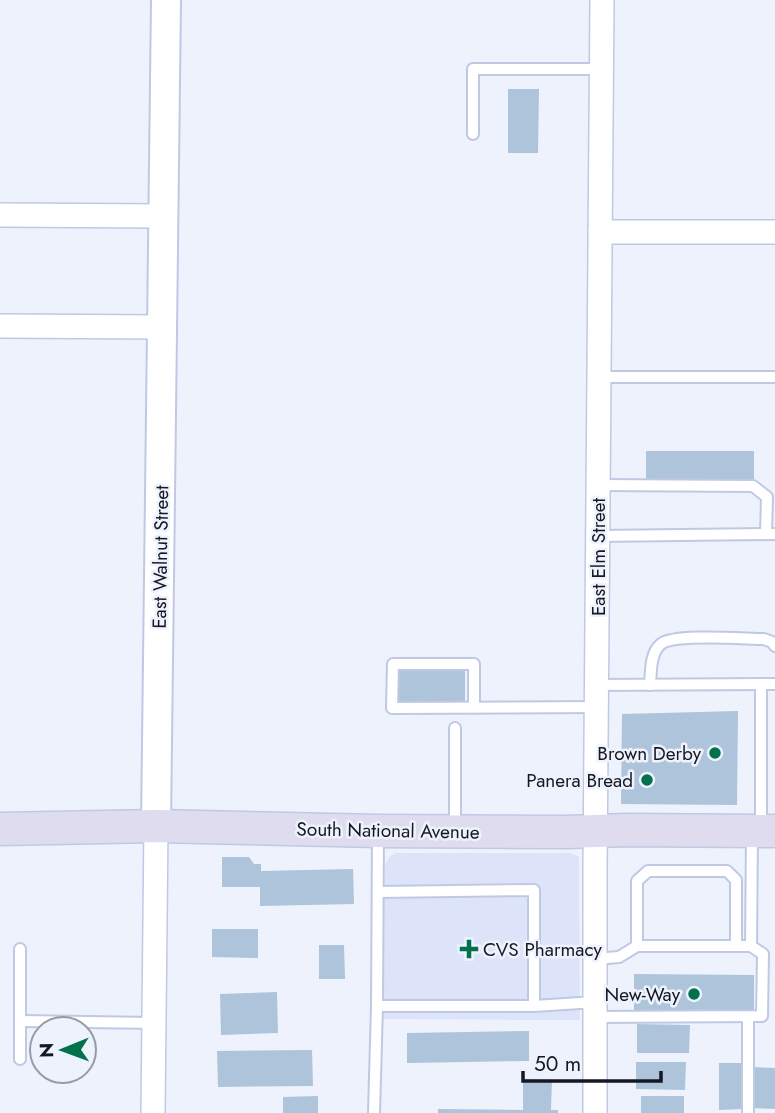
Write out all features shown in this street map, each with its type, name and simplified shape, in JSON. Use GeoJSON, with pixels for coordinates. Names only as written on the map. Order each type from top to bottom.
{"type":"FeatureCollection","features":[{"type":"Feature","properties":{"kind":"main road","name":"South National Avenue"},"geometry":{"type":"LineString","coordinates":[[0,829],[156,827],[566,832],[763,830]]}},
{"type":"Feature","properties":{"kind":"street","name":"East Walnut Street"},"geometry":{"type":"LineString","coordinates":[[153,1113],[166,0]]}},
{"type":"Feature","properties":{"kind":"street","name":"East Elm Street"},"geometry":{"type":"LineString","coordinates":[[595,1113],[602,0]]}},
{"type":"Feature","properties":{"kind":"street"},"geometry":{"type":"LineString","coordinates":[[0,215],[164,216]]}},
{"type":"Feature","properties":{"kind":"street"},"geometry":{"type":"LineString","coordinates":[[600,232],[775,232]]}},
{"type":"Feature","properties":{"kind":"street"},"geometry":{"type":"LineString","coordinates":[[0,326],[163,327]]}},
{"type":"Feature","properties":{"kind":"lane"},"geometry":{"type":"LineString","coordinates":[[473,134],[473,69],[601,69]]}},
{"type":"Feature","properties":{"kind":"lane"},"geometry":{"type":"LineString","coordinates":[[599,377],[775,377]]}},
{"type":"Feature","properties":{"kind":"lane"},"geometry":{"type":"LineString","coordinates":[[598,485],[752,486],[766,497],[771,534],[598,536]]}},
{"type":"Feature","properties":{"kind":"lane"},"geometry":{"type":"LineString","coordinates":[[650,685],[651,664],[655,653],[661,644],[671,640],[764,639],[775,646]]}},
{"type":"Feature","properties":{"kind":"lane"},"geometry":{"type":"LineString","coordinates":[[474,708],[474,664],[393,664],[392,708],[474,708],[597,696],[650,685],[775,684]]}},
{"type":"Feature","properties":{"kind":"lane"},"geometry":{"type":"LineString","coordinates":[[751,946],[763,830],[761,684]]}},
{"type":"Feature","properties":{"kind":"lane"},"geometry":{"type":"LineString","coordinates":[[455,728],[455,831]]}},
{"type":"Feature","properties":{"kind":"lane"},"geometry":{"type":"LineString","coordinates":[[374,1113],[378,831]]}},
{"type":"Feature","properties":{"kind":"lane"},"geometry":{"type":"LineString","coordinates":[[637,946],[637,881],[648,871],[727,871],[736,880],[736,946]]}},
{"type":"Feature","properties":{"kind":"lane"},"geometry":{"type":"LineString","coordinates":[[378,892],[534,890],[534,1006]]}},
{"type":"Feature","properties":{"kind":"lane"},"geometry":{"type":"LineString","coordinates":[[377,1006],[534,1006],[762,1016],[763,954],[751,946],[637,946],[619,957],[595,959]]}},
{"type":"Feature","properties":{"kind":"lane"},"geometry":{"type":"LineString","coordinates":[[20,948],[20,1059]]}},
{"type":"Feature","properties":{"kind":"lane"},"geometry":{"type":"LineString","coordinates":[[748,1017],[748,1113]]}},
{"type":"Feature","properties":{"kind":"lane"},"geometry":{"type":"LineString","coordinates":[[21,1021],[154,1023]]}},
{"type":"Feature","properties":{"kind":"shaded area"},"geometry":{"type":"Polygon","coordinates":[[[396,853],[570,853],[579,857],[580,1020],[382,1019],[385,865],[389,857],[396,853]]]}},
{"type":"Feature","properties":{"kind":"building"},"geometry":{"type":"Polygon","coordinates":[[[508,89],[539,89],[538,153],[508,153],[508,89]]]}},
{"type":"Feature","properties":{"kind":"building"},"geometry":{"type":"Polygon","coordinates":[[[646,451],[754,451],[754,482],[646,482],[646,451]]]}},
{"type":"Feature","properties":{"kind":"building"},"geometry":{"type":"Polygon","coordinates":[[[397,671],[465,671],[465,702],[397,702],[397,671]]]}},
{"type":"Feature","properties":{"kind":"building"},"geometry":{"type":"Polygon","coordinates":[[[738,711],[737,805],[621,804],[622,714],[738,711]]]}},
{"type":"Feature","properties":{"kind":"building"},"geometry":{"type":"Polygon","coordinates":[[[222,857],[249,857],[254,864],[261,864],[261,871],[353,869],[354,904],[260,906],[260,887],[222,887],[222,857]]]}},
{"type":"Feature","properties":{"kind":"building"},"geometry":{"type":"Polygon","coordinates":[[[212,929],[258,929],[258,958],[212,957],[212,929]]]}},
{"type":"Feature","properties":{"kind":"building"},"geometry":{"type":"Polygon","coordinates":[[[319,945],[344,945],[345,979],[319,979],[319,945]]]}},
{"type":"Feature","properties":{"kind":"building","name":"New-Way"},"geometry":{"type":"Polygon","coordinates":[[[634,974],[754,975],[754,1015],[634,1014],[634,974]]]}},
{"type":"Feature","properties":{"kind":"building"},"geometry":{"type":"Polygon","coordinates":[[[277,992],[278,1033],[221,1035],[220,994],[277,992]]]}},
{"type":"Feature","properties":{"kind":"building"},"geometry":{"type":"Polygon","coordinates":[[[637,1024],[690,1025],[689,1053],[637,1053],[637,1024]]]}},
{"type":"Feature","properties":{"kind":"building"},"geometry":{"type":"Polygon","coordinates":[[[529,1031],[529,1061],[407,1063],[407,1033],[529,1031]]]}},
{"type":"Feature","properties":{"kind":"building"},"geometry":{"type":"Polygon","coordinates":[[[312,1050],[313,1086],[218,1087],[217,1051],[312,1050]]]}},
{"type":"Feature","properties":{"kind":"building"},"geometry":{"type":"Polygon","coordinates":[[[636,1062],[686,1062],[685,1090],[636,1089],[636,1062]]]}},
{"type":"Feature","properties":{"kind":"building"},"geometry":{"type":"Polygon","coordinates":[[[719,1063],[743,1063],[743,1109],[719,1110],[719,1063]]]}},
{"type":"Feature","properties":{"kind":"building"},"geometry":{"type":"Polygon","coordinates":[[[752,1067],[775,1068],[775,1109],[751,1108],[752,1067]]]}},
{"type":"Feature","properties":{"kind":"building"},"geometry":{"type":"Polygon","coordinates":[[[523,1079],[552,1080],[551,1110],[558,1110],[558,1113],[438,1113],[438,1109],[523,1110],[523,1079]]]}},
{"type":"Feature","properties":{"kind":"building"},"geometry":{"type":"Polygon","coordinates":[[[318,1096],[318,1113],[283,1113],[283,1097],[318,1096]]]}},
{"type":"Feature","properties":{"kind":"building"},"geometry":{"type":"Polygon","coordinates":[[[641,1096],[684,1096],[684,1113],[641,1113],[641,1096]]]}},
{"type":"Feature","properties":{"kind":"place","name":"Brown Derby"},"geometry":{"type":"Point","coordinates":[715,753]}},
{"type":"Feature","properties":{"kind":"place","name":"Panera Bread"},"geometry":{"type":"Point","coordinates":[647,780]}},
{"type":"Feature","properties":{"kind":"place","name":"CVS Pharmacy"},"geometry":{"type":"Point","coordinates":[469,949]}},
{"type":"Feature","properties":{"kind":"place","name":"New-Way"},"geometry":{"type":"Point","coordinates":[694,994]}}]}
